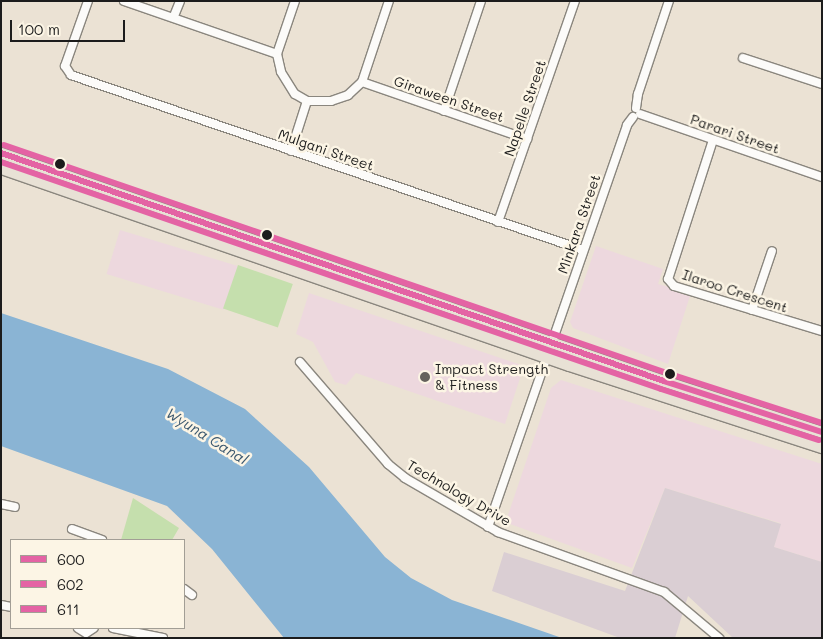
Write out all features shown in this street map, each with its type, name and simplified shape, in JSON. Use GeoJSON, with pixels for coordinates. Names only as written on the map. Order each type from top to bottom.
{"type":"FeatureCollection","features":[{"type":"Feature","properties":{"kind":"highway"},"geometry":{"type":"LineString","coordinates":[[1,153],[822,432]]}},
{"type":"Feature","properties":{"kind":"highway"},"geometry":{"type":"LineString","coordinates":[[1,168],[546,357],[822,447]]}},
{"type":"Feature","properties":{"kind":"street","name":"Mulgani Street"},"geometry":{"type":"LineString","coordinates":[[88,1],[64,66],[71,75],[583,250]]}},
{"type":"Feature","properties":{"kind":"street"},"geometry":{"type":"LineString","coordinates":[[124,1],[174,16],[277,54]]}},
{"type":"Feature","properties":{"kind":"street"},"geometry":{"type":"LineString","coordinates":[[174,16],[180,1]]}},
{"type":"Feature","properties":{"kind":"street"},"geometry":{"type":"LineString","coordinates":[[295,1],[277,54],[281,72],[295,94],[307,101],[332,101],[348,95],[362,82],[389,1]]}},
{"type":"Feature","properties":{"kind":"street"},"geometry":{"type":"LineString","coordinates":[[444,111],[481,1]]}},
{"type":"Feature","properties":{"kind":"street","name":"Napelle Street"},"geometry":{"type":"LineString","coordinates":[[498,222],[575,1]]}},
{"type":"Feature","properties":{"kind":"street","name":"Minkara Street"},"geometry":{"type":"LineString","coordinates":[[488,527],[627,125],[637,113],[638,94],[669,1]]}},
{"type":"Feature","properties":{"kind":"street"},"geometry":{"type":"LineString","coordinates":[[743,58],[822,84]]}},
{"type":"Feature","properties":{"kind":"street","name":"Giraween Street"},"geometry":{"type":"LineString","coordinates":[[362,82],[527,139]]}},
{"type":"Feature","properties":{"kind":"street"},"geometry":{"type":"LineString","coordinates":[[291,151],[307,101]]}},
{"type":"Feature","properties":{"kind":"street","name":"Parari Street"},"geometry":{"type":"LineString","coordinates":[[637,113],[822,177]]}},
{"type":"Feature","properties":{"kind":"street","name":"Ilaroo Crescent"},"geometry":{"type":"LineString","coordinates":[[713,140],[668,278],[674,286],[822,331]]}},
{"type":"Feature","properties":{"kind":"street"},"geometry":{"type":"LineString","coordinates":[[752,310],[772,251]]}},
{"type":"Feature","properties":{"kind":"street","name":"Technology Drive"},"geometry":{"type":"LineString","coordinates":[[300,362],[388,464],[405,478],[488,527],[664,592],[719,638]]}},
{"type":"Feature","properties":{"kind":"street"},"geometry":{"type":"LineString","coordinates":[[1,504],[15,507]]}},
{"type":"Feature","properties":{"kind":"street"},"geometry":{"type":"LineString","coordinates":[[72,529],[95,539]]}},
{"type":"Feature","properties":{"kind":"street"},"geometry":{"type":"LineString","coordinates":[[185,590],[192,595]]}},
{"type":"Feature","properties":{"kind":"street"},"geometry":{"type":"LineString","coordinates":[[124,629],[146,631],[162,638]]}},
{"type":"Feature","properties":{"kind":"shaded area"},"geometry":{"type":"Polygon","coordinates":[[[120,230],[238,266],[224,310],[107,274],[120,230]]]}},
{"type":"Feature","properties":{"kind":"shaded area"},"geometry":{"type":"Polygon","coordinates":[[[596,246],[663,269],[658,284],[691,293],[668,364],[573,328],[570,322],[596,246]]]}},
{"type":"Feature","properties":{"kind":"shaded area"},"geometry":{"type":"Polygon","coordinates":[[[309,293],[524,366],[505,424],[356,373],[346,385],[335,382],[313,342],[296,334],[309,293]]]}},
{"type":"Feature","properties":{"kind":"shaded area"},"geometry":{"type":"Polygon","coordinates":[[[561,380],[822,464],[822,562],[774,547],[780,523],[665,488],[632,568],[510,524],[507,518],[551,388],[561,380]]]}},
{"type":"Feature","properties":{"kind":"shaded area"},"geometry":{"type":"Polygon","coordinates":[[[665,488],[781,524],[774,547],[822,562],[822,638],[733,638],[688,596],[675,638],[620,638],[492,591],[504,552],[625,591],[665,488]]]}},
{"type":"Feature","properties":{"kind":"green space"},"geometry":{"type":"Polygon","coordinates":[[[238,265],[293,284],[278,327],[223,308],[238,265]]]}},
{"type":"Feature","properties":{"kind":"green space"},"geometry":{"type":"Polygon","coordinates":[[[133,498],[179,528],[173,539],[121,539],[133,498]]]}},
{"type":"Feature","properties":{"kind":"water","name":"Wyuna Canal"},"geometry":{"type":"Polygon","coordinates":[[[1,313],[168,369],[245,409],[309,467],[385,557],[411,578],[452,600],[562,638],[284,638],[212,549],[167,506],[1,446],[1,313]]]}},
{"type":"Feature","properties":{"kind":"transit line","name":"611"},"geometry":{"type":"LineString","coordinates":[[4,145],[667,373],[822,423]]}},
{"type":"Feature","properties":{"kind":"transit line","name":"600"},"geometry":{"type":"LineString","coordinates":[[1,153],[664,381],[822,432]]}},
{"type":"Feature","properties":{"kind":"transit line","name":"602"},"geometry":{"type":"LineString","coordinates":[[1,162],[661,389],[819,440]]}},
{"type":"Feature","properties":{"kind":"place","name":"Impact Strength & Fitness"},"geometry":{"type":"Point","coordinates":[425,377]}}]}
